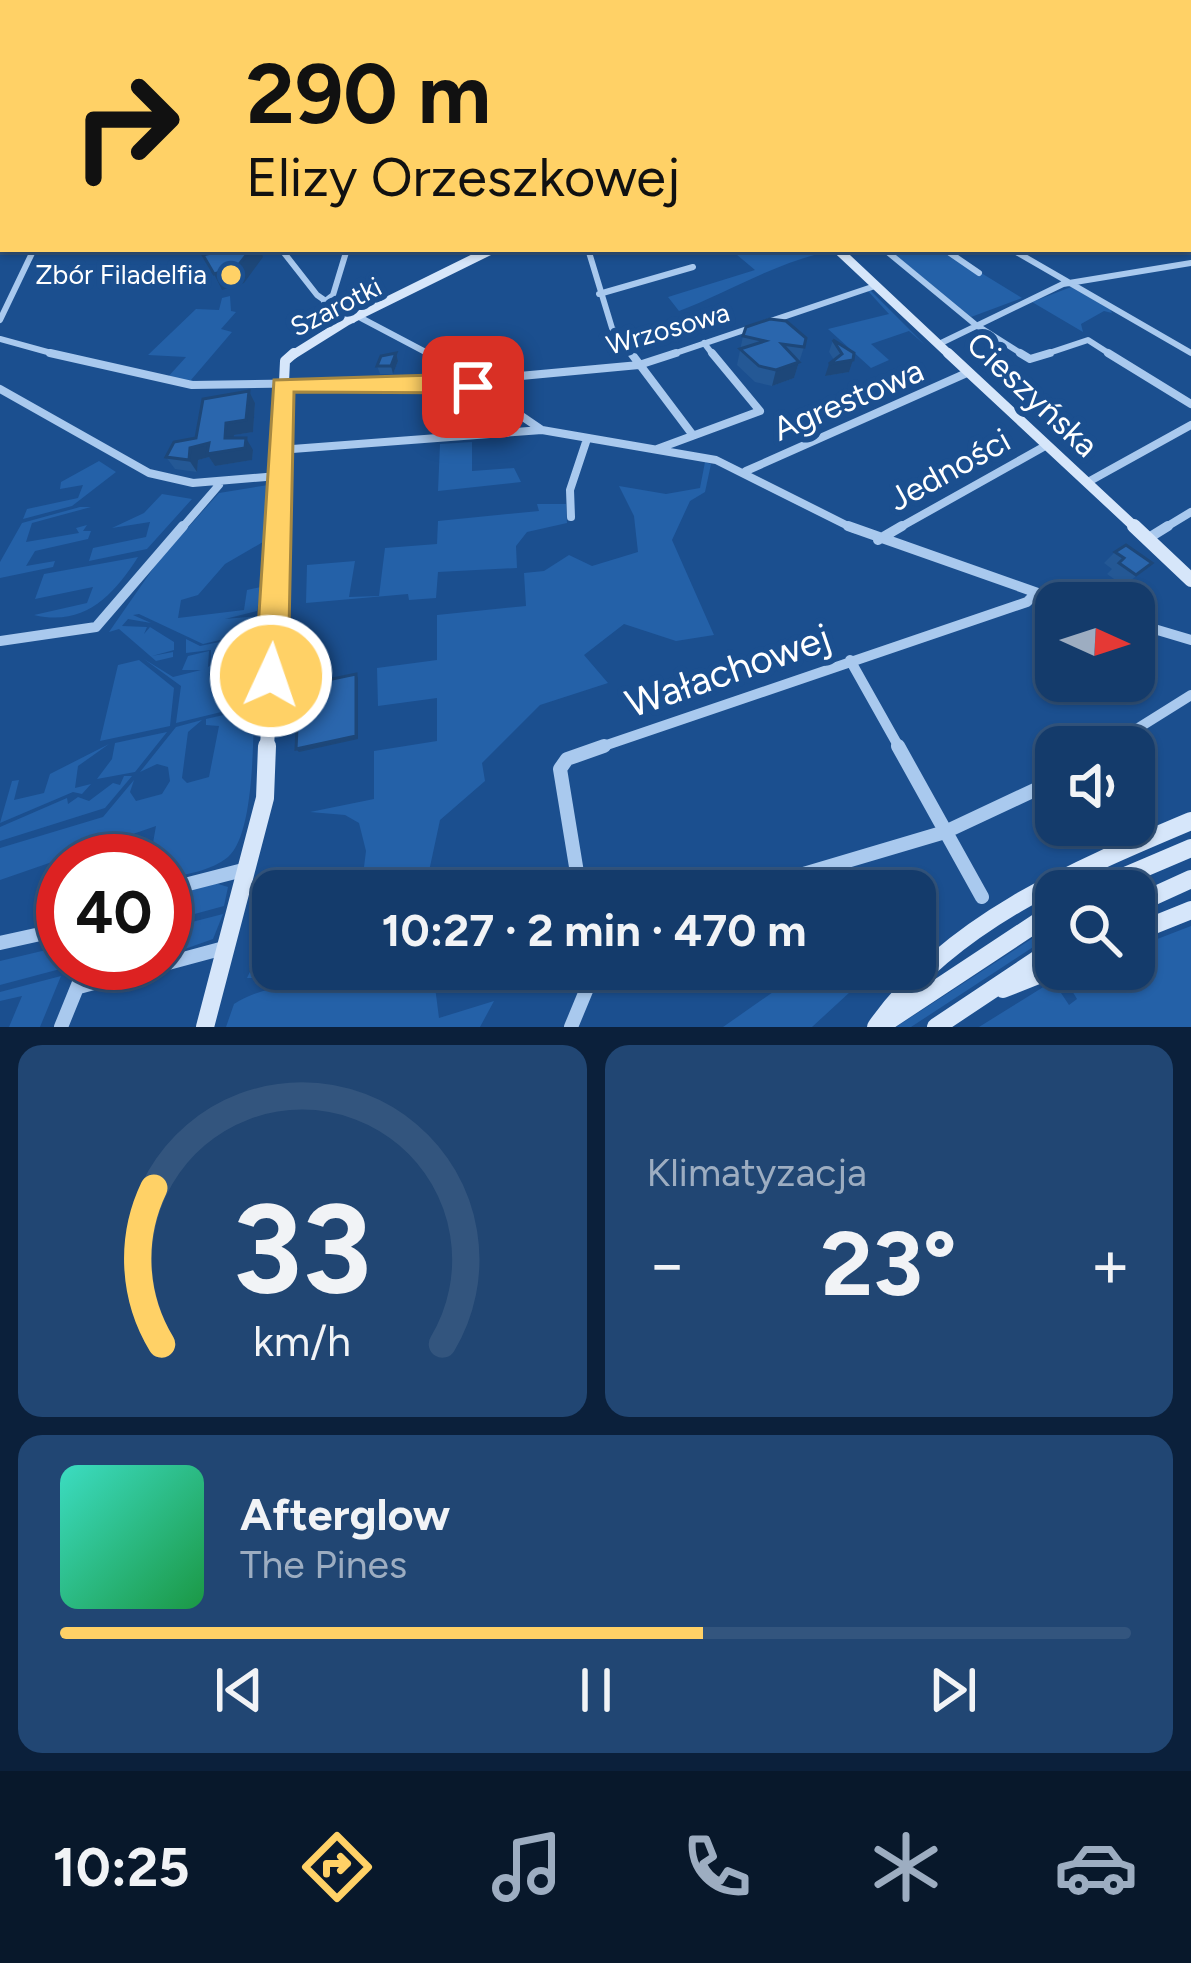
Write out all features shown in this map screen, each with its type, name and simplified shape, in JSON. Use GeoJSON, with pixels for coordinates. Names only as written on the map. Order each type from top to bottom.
{"type":"FeatureCollection","features":[{"type":"Feature","properties":{"kind":"main road","name":"Szarotki"},"geometry":{"type":"LineString","coordinates":[[282,385],[285,361],[296,347],[487,252]]}},
{"type":"Feature","properties":{"kind":"main road","name":"Cieszyńska"},"geometry":{"type":"LineString","coordinates":[[840,252],[1191,580]]}},
{"type":"Feature","properties":{"kind":"main road"},"geometry":{"type":"LineString","coordinates":[[206,1027],[249,869],[268,764],[282,385]]}},
{"type":"Feature","properties":{"kind":"main road"},"geometry":{"type":"LineString","coordinates":[[1079,870],[1191,821]]}},
{"type":"Feature","properties":{"kind":"main road"},"geometry":{"type":"LineString","coordinates":[[1139,870],[1191,848]]}},
{"type":"Feature","properties":{"kind":"main road"},"geometry":{"type":"LineString","coordinates":[[1155,895],[1191,879]]}},
{"type":"Feature","properties":{"kind":"main road"},"geometry":{"type":"LineString","coordinates":[[878,1027],[892,998],[978,931],[1035,895]]}},
{"type":"Feature","properties":{"kind":"main road"},"geometry":{"type":"LineString","coordinates":[[1155,925],[1191,910]]}},
{"type":"Feature","properties":{"kind":"main road"},"geometry":{"type":"LineString","coordinates":[[878,1027],[1035,923]]}},
{"type":"Feature","properties":{"kind":"main road"},"geometry":{"type":"LineString","coordinates":[[936,1027],[1035,961]]}},
{"type":"Feature","properties":{"kind":"main road"},"geometry":{"type":"LineString","coordinates":[[974,1001],[1035,976]]}},
{"type":"Feature","properties":{"kind":"street"},"geometry":{"type":"LineString","coordinates":[[0,320],[33,252]]}},
{"type":"Feature","properties":{"kind":"street"},"geometry":{"type":"LineString","coordinates":[[283,252],[324,302],[418,344],[542,430]]}},
{"type":"Feature","properties":{"kind":"street"},"geometry":{"type":"LineString","coordinates":[[324,302],[334,293],[346,252]]}},
{"type":"Feature","properties":{"kind":"street"},"geometry":{"type":"LineString","coordinates":[[589,252],[612,328],[692,434]]}},
{"type":"Feature","properties":{"kind":"street"},"geometry":{"type":"LineString","coordinates":[[888,252],[976,325],[1030,359],[1083,340],[1191,404]]}},
{"type":"Feature","properties":{"kind":"street"},"geometry":{"type":"LineString","coordinates":[[948,252],[980,273]]}},
{"type":"Feature","properties":{"kind":"street"},"geometry":{"type":"LineString","coordinates":[[1016,252],[1191,353]]}},
{"type":"Feature","properties":{"kind":"street"},"geometry":{"type":"LineString","coordinates":[[938,344],[1071,282],[1148,274],[1191,262]]}},
{"type":"Feature","properties":{"kind":"street"},"geometry":{"type":"LineString","coordinates":[[599,294],[693,267]]}},
{"type":"Feature","properties":{"kind":"street","name":"Wrzosowa"},"geometry":{"type":"LineString","coordinates":[[0,339],[164,382],[466,381],[639,365],[875,286]]}},
{"type":"Feature","properties":{"kind":"street"},"geometry":{"type":"LineString","coordinates":[[657,449],[747,419],[760,409],[704,343]]}},
{"type":"Feature","properties":{"kind":"street","name":"Agrestowa"},"geometry":{"type":"LineString","coordinates":[[746,471],[969,373]]}},
{"type":"Feature","properties":{"kind":"street"},"geometry":{"type":"LineString","coordinates":[[0,389],[22,396],[129,466],[176,484],[219,485],[278,476]]}},
{"type":"Feature","properties":{"kind":"street"},"geometry":{"type":"LineString","coordinates":[[1088,482],[1191,425]]}},
{"type":"Feature","properties":{"kind":"street"},"geometry":{"type":"LineString","coordinates":[[279,450],[542,430],[657,449],[746,471],[878,540],[1035,594]]}},
{"type":"Feature","properties":{"kind":"street"},"geometry":{"type":"LineString","coordinates":[[571,517],[570,490],[587,439]]}},
{"type":"Feature","properties":{"kind":"street","name":"Jedności"},"geometry":{"type":"LineString","coordinates":[[878,540],[1047,445]]}},
{"type":"Feature","properties":{"kind":"street"},"geometry":{"type":"LineString","coordinates":[[0,641],[96,627],[219,485]]}},
{"type":"Feature","properties":{"kind":"street"},"geometry":{"type":"LineString","coordinates":[[1147,539],[1191,512]]}},
{"type":"Feature","properties":{"kind":"street","name":"Wałachowej"},"geometry":{"type":"LineString","coordinates":[[576,870],[560,786],[564,761],[1027,602],[1035,595]]}},
{"type":"Feature","properties":{"kind":"street"},"geometry":{"type":"LineString","coordinates":[[1155,629],[1191,640]]}},
{"type":"Feature","properties":{"kind":"street"},"geometry":{"type":"LineString","coordinates":[[850,660],[941,831],[982,897],[978,931]]}},
{"type":"Feature","properties":{"kind":"street"},"geometry":{"type":"LineString","coordinates":[[1142,726],[1191,695]]}},
{"type":"Feature","properties":{"kind":"street"},"geometry":{"type":"LineString","coordinates":[[814,870],[941,831],[1035,792]]}},
{"type":"Feature","properties":{"kind":"street"},"geometry":{"type":"LineString","coordinates":[[192,883],[249,869]]}},
{"type":"Feature","properties":{"kind":"street"},"geometry":{"type":"LineString","coordinates":[[982,897],[1001,902],[1035,894]]}},
{"type":"Feature","properties":{"kind":"street"},"geometry":{"type":"LineString","coordinates":[[0,943],[36,935]]}},
{"type":"Feature","properties":{"kind":"street"},"geometry":{"type":"LineString","coordinates":[[192,957],[228,947]]}},
{"type":"Feature","properties":{"kind":"street"},"geometry":{"type":"LineString","coordinates":[[61,1027],[78,990]]}},
{"type":"Feature","properties":{"kind":"street"},"geometry":{"type":"LineString","coordinates":[[572,1027],[587,990]]}},
{"type":"Feature","properties":{"kind":"shaded area"},"geometry":{"type":"Polygon","coordinates":[[[734,252],[826,252],[679,311],[668,297],[755,270],[734,252]]]}},
{"type":"Feature","properties":{"kind":"shaded area"},"geometry":{"type":"Polygon","coordinates":[[[892,252],[947,252],[1022,298],[971,317],[892,252]]]}},
{"type":"Feature","properties":{"kind":"shaded area"},"geometry":{"type":"Polygon","coordinates":[[[1071,287],[1112,313],[1104,311],[1081,324],[1083,332],[1032,302],[1071,287]]]}},
{"type":"Feature","properties":{"kind":"shaded area"},"geometry":{"type":"Polygon","coordinates":[[[867,290],[925,345],[909,331],[871,344],[889,360],[871,368],[828,329],[889,314],[867,290]]]}},
{"type":"Feature","properties":{"kind":"shaded area"},"geometry":{"type":"Polygon","coordinates":[[[230,296],[231,311],[236,312],[221,329],[232,332],[191,380],[202,382],[167,378],[186,357],[148,355],[196,309],[219,310],[222,298],[230,296]]]}},
{"type":"Feature","properties":{"kind":"shaded area"},"geometry":{"type":"Polygon","coordinates":[[[472,442],[472,471],[514,468],[521,482],[438,491],[440,444],[472,442]]]}},
{"type":"Feature","properties":{"kind":"shaded area"},"geometry":{"type":"Polygon","coordinates":[[[99,461],[116,472],[72,506],[23,519],[27,509],[78,498],[83,485],[60,489],[61,482],[99,461]]]}},
{"type":"Feature","properties":{"kind":"shaded area"},"geometry":{"type":"Polygon","coordinates":[[[705,462],[711,464],[705,492],[690,501],[672,540],[714,635],[676,641],[624,624],[584,655],[608,683],[540,705],[482,763],[485,781],[440,820],[429,870],[364,870],[366,851],[359,823],[345,815],[310,812],[374,799],[374,751],[437,741],[437,698],[378,706],[377,668],[437,660],[437,615],[526,606],[524,573],[544,571],[569,555],[592,566],[638,552],[634,516],[619,486],[666,494],[700,488],[705,462]]]}},
{"type":"Feature","properties":{"kind":"shaded area"},"geometry":{"type":"Polygon","coordinates":[[[268,485],[263,542],[225,564],[198,595],[181,600],[178,618],[244,610],[247,590],[261,587],[257,611],[225,619],[259,616],[258,631],[203,644],[133,615],[151,623],[128,619],[122,626],[147,627],[144,634],[150,627],[174,642],[174,650],[152,656],[173,652],[173,657],[156,661],[119,629],[109,632],[159,560],[219,493],[268,485]]]}},
{"type":"Feature","properties":{"kind":"shaded area"},"geometry":{"type":"Polygon","coordinates":[[[162,494],[192,499],[147,549],[89,561],[93,548],[146,537],[150,522],[112,528],[144,513],[162,494]]]}},
{"type":"Feature","properties":{"kind":"shaded area"},"geometry":{"type":"Polygon","coordinates":[[[537,504],[566,504],[567,523],[527,532],[516,546],[517,568],[438,572],[436,598],[409,600],[408,594],[306,603],[307,565],[355,561],[349,597],[379,596],[385,548],[437,544],[438,521],[539,511],[537,504]]]}},
{"type":"Feature","properties":{"kind":"shaded area"},"geometry":{"type":"Polygon","coordinates":[[[91,507],[32,523],[26,542],[79,533],[76,528],[87,525],[83,531],[91,531],[88,539],[35,551],[26,566],[55,561],[53,567],[0,578],[0,562],[22,523],[91,507]]]}},
{"type":"Feature","properties":{"kind":"shaded area"},"geometry":{"type":"Polygon","coordinates":[[[138,557],[95,605],[68,616],[34,615],[87,603],[93,587],[35,599],[44,574],[138,557]]]}},
{"type":"Feature","properties":{"kind":"shaded area"},"geometry":{"type":"Polygon","coordinates":[[[258,634],[254,704],[176,723],[181,686],[144,659],[173,677],[201,670],[182,670],[188,656],[209,651],[208,667],[211,665],[211,650],[186,653],[186,639],[200,646],[258,634]]]}},
{"type":"Feature","properties":{"kind":"shaded area"},"geometry":{"type":"Polygon","coordinates":[[[139,660],[174,688],[170,726],[100,741],[118,665],[139,660]]]}},
{"type":"Feature","properties":{"kind":"shaded area"},"geometry":{"type":"Polygon","coordinates":[[[254,708],[247,809],[237,846],[228,857],[192,872],[192,834],[155,834],[156,826],[133,834],[47,834],[103,817],[134,780],[130,792],[136,801],[162,794],[170,781],[168,767],[157,764],[140,772],[176,727],[202,720],[188,732],[182,778],[187,783],[209,777],[219,726],[206,725],[206,719],[254,708]]]}},
{"type":"Feature","properties":{"kind":"shaded area"},"geometry":{"type":"Polygon","coordinates":[[[167,732],[135,772],[97,779],[112,759],[115,743],[167,732]]]}},
{"type":"Feature","properties":{"kind":"shaded area"},"geometry":{"type":"Polygon","coordinates":[[[109,744],[78,766],[75,788],[91,784],[82,794],[73,792],[0,823],[12,781],[19,780],[14,800],[44,793],[50,774],[109,744]]]}},
{"type":"Feature","properties":{"kind":"shaded area"},"geometry":{"type":"Polygon","coordinates":[[[124,776],[132,776],[105,808],[0,841],[0,827],[67,798],[68,804],[78,797],[89,801],[113,783],[120,785],[124,776]]]}},
{"type":"Feature","properties":{"kind":"shaded area"},"geometry":{"type":"Polygon","coordinates":[[[36,837],[36,868],[0,880],[0,848],[36,837]]]}},
{"type":"Feature","properties":{"kind":"shaded area"},"geometry":{"type":"Polygon","coordinates":[[[215,883],[228,887],[224,906],[192,915],[192,889],[215,883]]]}},
{"type":"Feature","properties":{"kind":"shaded area"},"geometry":{"type":"Polygon","coordinates":[[[223,914],[213,939],[192,946],[192,922],[223,914]]]}},
{"type":"Feature","properties":{"kind":"shaded area"},"geometry":{"type":"Polygon","coordinates":[[[1191,926],[1191,1027],[979,1027],[1039,990],[1059,990],[1069,1005],[1077,999],[1072,990],[1155,990],[1155,940],[1191,926]]]}},
{"type":"Feature","properties":{"kind":"shaded area"},"geometry":{"type":"Polygon","coordinates":[[[1035,937],[1035,946],[911,1027],[896,1027],[1035,937]]]}},
{"type":"Feature","properties":{"kind":"shaded area"},"geometry":{"type":"Polygon","coordinates":[[[36,952],[36,975],[0,985],[0,961],[36,952]]]}},
{"type":"Feature","properties":{"kind":"shaded area"},"geometry":{"type":"Polygon","coordinates":[[[36,983],[36,990],[55,990],[40,1027],[9,1027],[22,996],[0,1001],[0,992],[36,983]]]}},
{"type":"Feature","properties":{"kind":"shaded area"},"geometry":{"type":"Polygon","coordinates":[[[271,990],[435,990],[439,1018],[494,1001],[480,1027],[226,1027],[234,1004],[271,990]]]}},
{"type":"Feature","properties":{"kind":"shaded area"},"geometry":{"type":"Polygon","coordinates":[[[776,990],[852,990],[812,1027],[723,1027],[776,990]]]}},
{"type":"Feature","properties":{"kind":"building"},"geometry":{"type":"Polygon","coordinates":[[[249,252],[237,267],[214,274],[203,255],[249,252]]]}},
{"type":"Feature","properties":{"kind":"building"},"geometry":{"type":"Polygon","coordinates":[[[770,319],[786,321],[806,338],[804,347],[782,344],[799,362],[776,370],[759,366],[740,349],[765,341],[743,336],[746,327],[770,319]]]}},
{"type":"Feature","properties":{"kind":"building"},"geometry":{"type":"Polygon","coordinates":[[[833,340],[854,353],[853,360],[829,364],[842,354],[833,340]]]}},
{"type":"Feature","properties":{"kind":"building"},"geometry":{"type":"Polygon","coordinates":[[[396,353],[391,366],[377,366],[381,356],[396,353]]]}},
{"type":"Feature","properties":{"kind":"building"},"geometry":{"type":"Polygon","coordinates":[[[249,391],[246,420],[226,423],[225,438],[246,438],[245,448],[207,454],[209,443],[190,448],[189,460],[166,457],[174,442],[196,438],[203,399],[249,391]]]}},
{"type":"Feature","properties":{"kind":"building"},"geometry":{"type":"Polygon","coordinates":[[[1126,545],[1152,563],[1136,575],[1119,563],[1124,558],[1115,552],[1126,545]]]}},
{"type":"Feature","properties":{"kind":"building"},"geometry":{"type":"Polygon","coordinates":[[[356,674],[356,736],[296,749],[299,686],[356,674]]]}},
{"type":"Feature","properties":{"kind":"place","name":"Zbór Filadelfia"},"geometry":{"type":"Point","coordinates":[231,275]}},
{"type":"Feature","properties":{"kind":"route"},"geometry":{"type":"LineString","coordinates":[[271,676],[282,385],[466,381],[473,387]]}}]}
